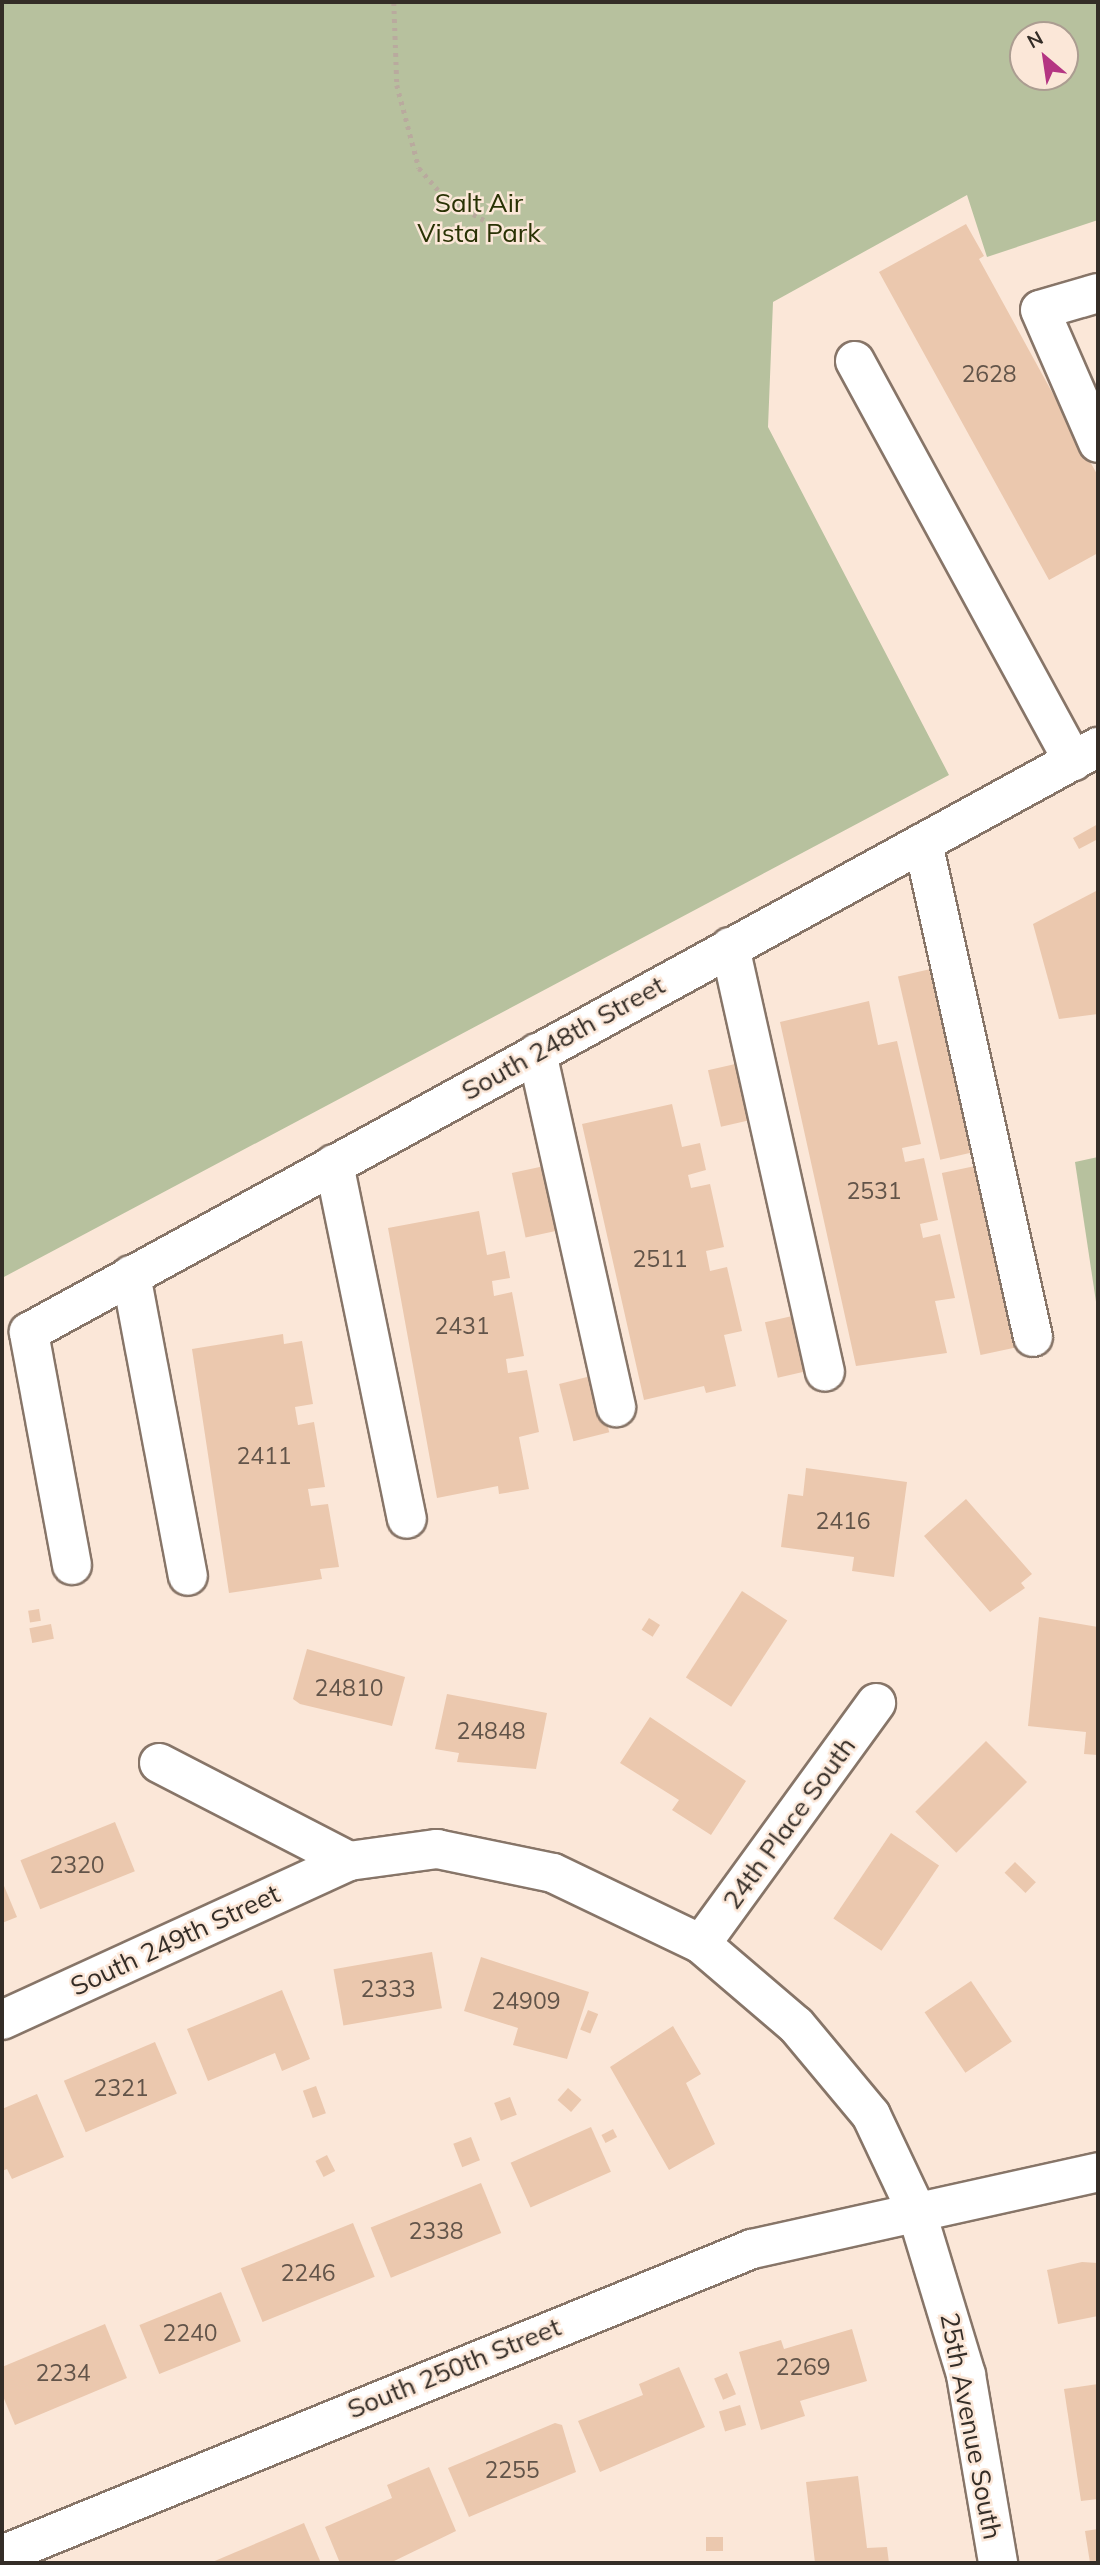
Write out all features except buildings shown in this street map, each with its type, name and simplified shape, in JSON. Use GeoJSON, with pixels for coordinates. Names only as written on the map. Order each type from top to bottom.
{"type":"FeatureCollection","features":[{"type":"Feature","properties":{"kind":"street"},"geometry":{"type":"LineString","coordinates":[[1098,293],[1040,310],[1098,443]]}},
{"type":"Feature","properties":{"kind":"street"},"geometry":{"type":"LineString","coordinates":[[855,361],[1086,754]]}},
{"type":"Feature","properties":{"kind":"street","name":"South 248th Street"},"geometry":{"type":"LineString","coordinates":[[72,1565],[29,1332],[1086,754]]}},
{"type":"Feature","properties":{"kind":"street"},"geometry":{"type":"LineString","coordinates":[[923,843],[1033,1337]]}},
{"type":"Feature","properties":{"kind":"street"},"geometry":{"type":"LineString","coordinates":[[730,947],[825,1372]]}},
{"type":"Feature","properties":{"kind":"street"},"geometry":{"type":"LineString","coordinates":[[537,1053],[616,1407]]}},
{"type":"Feature","properties":{"kind":"street"},"geometry":{"type":"LineString","coordinates":[[334,1164],[407,1519]]}},
{"type":"Feature","properties":{"kind":"street"},"geometry":{"type":"LineString","coordinates":[[131,1275],[188,1576]]}},
{"type":"Feature","properties":{"kind":"street","name":"24th Place South"},"geometry":{"type":"LineString","coordinates":[[701,1944],[876,1703]]}},
{"type":"Feature","properties":{"kind":"street"},"geometry":{"type":"LineString","coordinates":[[159,1763],[349,1861],[389,1851],[481,1854],[553,1873],[701,1944],[748,1980],[839,2072],[895,2154],[916,2210]]}},
{"type":"Feature","properties":{"kind":"street","name":"South 249th Street"},"geometry":{"type":"LineString","coordinates":[[2,2020],[349,1861]]}},
{"type":"Feature","properties":{"kind":"street","name":"South 250th Street"},"geometry":{"type":"LineString","coordinates":[[2,2555],[646,2288],[752,2249],[916,2210],[1098,2172]]}},
{"type":"Feature","properties":{"kind":"street","name":"25th Avenue South"},"geometry":{"type":"LineString","coordinates":[[916,2210],[966,2375],[998,2563]]}},
{"type":"Feature","properties":{"kind":"path"},"geometry":{"type":"LineString","coordinates":[[394,2],[397,85],[419,168],[444,197],[489,223]]}},
{"type":"Feature","properties":{"kind":"green space","name":"Salt Air Vista Park"},"geometry":{"type":"Polygon","coordinates":[[[2,2],[1098,2],[1098,220],[987,257],[967,195],[773,302],[768,427],[949,775],[2,1278],[2,2]]]}},
{"type":"Feature","properties":{"kind":"green space"},"geometry":{"type":"Polygon","coordinates":[[[1098,1157],[1098,1315],[1075,1162],[1098,1157]]]}}]}
